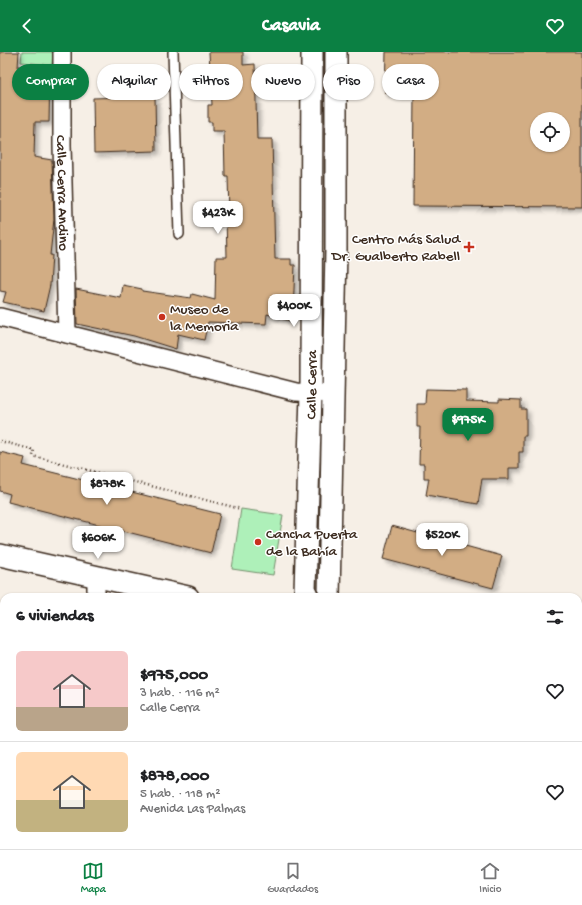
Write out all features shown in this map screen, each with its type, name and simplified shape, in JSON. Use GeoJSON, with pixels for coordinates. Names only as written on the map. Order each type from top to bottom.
{"type":"FeatureCollection","features":[{"type":"Feature","properties":{"kind":"street","name":"Calle Cerra Andino"},"geometry":{"type":"LineString","coordinates":[[62,52],[62,144],[67,334]]}},
{"type":"Feature","properties":{"kind":"street","name":"Calle Cerra"},"geometry":{"type":"LineString","coordinates":[[306,593],[310,394],[312,52]]}},
{"type":"Feature","properties":{"kind":"street","name":"Calle Cerra"},"geometry":{"type":"LineString","coordinates":[[329,593],[336,249],[336,52]]}},
{"type":"Feature","properties":{"kind":"street"},"geometry":{"type":"LineString","coordinates":[[0,317],[296,392],[310,394],[334,394]]}},
{"type":"Feature","properties":{"kind":"street"},"geometry":{"type":"LineString","coordinates":[[0,555],[170,593]]}},
{"type":"Feature","properties":{"kind":"street"},"geometry":{"type":"LineString","coordinates":[[96,577],[96,593]]}},
{"type":"Feature","properties":{"kind":"lane"},"geometry":{"type":"LineString","coordinates":[[173,52],[179,234]]}},
{"type":"Feature","properties":{"kind":"path"},"geometry":{"type":"LineString","coordinates":[[0,442],[34,450],[33,456],[241,509]]}},
{"type":"Feature","properties":{"kind":"green space"},"geometry":{"type":"Polygon","coordinates":[[[22,52],[53,52],[52,64],[21,62],[22,52]]]}},
{"type":"Feature","properties":{"kind":"green space","name":"Cancha Puerta de la Bahía"},"geometry":{"type":"Polygon","coordinates":[[[241,509],[283,515],[273,575],[232,569],[241,509]]]}},
{"type":"Feature","properties":{"kind":"building"},"geometry":{"type":"Polygon","coordinates":[[[0,52],[19,52],[18,64],[12,64],[12,100],[49,100],[49,122],[35,122],[34,157],[52,160],[54,219],[50,255],[52,255],[50,285],[44,311],[3,302],[6,292],[0,291],[0,52]]]}},
{"type":"Feature","properties":{"kind":"building"},"geometry":{"type":"Polygon","coordinates":[[[209,52],[243,52],[243,64],[210,64],[209,52]]]}},
{"type":"Feature","properties":{"kind":"building"},"geometry":{"type":"Polygon","coordinates":[[[386,52],[582,52],[582,207],[413,206],[414,100],[439,100],[439,64],[386,64],[386,52]]]}},
{"type":"Feature","properties":{"kind":"building"},"geometry":{"type":"Polygon","coordinates":[[[251,64],[251,100],[256,100],[257,139],[272,139],[275,259],[291,259],[291,265],[295,265],[293,313],[291,313],[290,321],[267,314],[266,324],[208,322],[204,340],[178,334],[176,349],[134,336],[77,324],[76,289],[121,298],[123,285],[142,289],[142,291],[191,298],[192,294],[215,300],[216,257],[227,257],[226,215],[229,215],[228,176],[225,176],[224,131],[212,131],[212,122],[208,122],[208,105],[212,105],[212,100],[243,100],[243,65],[251,64]]]}},
{"type":"Feature","properties":{"kind":"building"},"geometry":{"type":"Polygon","coordinates":[[[93,98],[97,98],[97,100],[155,100],[156,151],[94,153],[93,98]]]}},
{"type":"Feature","properties":{"kind":"building"},"geometry":{"type":"Polygon","coordinates":[[[426,389],[466,390],[466,401],[499,402],[499,399],[521,400],[521,409],[526,409],[526,436],[523,436],[523,452],[519,452],[519,468],[509,468],[509,479],[482,479],[478,504],[426,495],[429,478],[424,478],[424,464],[419,464],[420,427],[417,427],[417,404],[425,404],[426,389]]]}},
{"type":"Feature","properties":{"kind":"building"},"geometry":{"type":"Polygon","coordinates":[[[0,452],[25,458],[23,465],[220,514],[211,553],[8,502],[10,494],[0,491],[0,452]]]}},
{"type":"Feature","properties":{"kind":"building"},"geometry":{"type":"Polygon","coordinates":[[[392,526],[502,556],[493,588],[383,559],[392,526]]]}},
{"type":"Feature","properties":{"kind":"place","name":"Centro Más Salud Dr. Gualberto Rabell"},"geometry":{"type":"Point","coordinates":[469,247]}},
{"type":"Feature","properties":{"kind":"place","name":"Museo de la Memoria"},"geometry":{"type":"Point","coordinates":[162,317]}},
{"type":"Feature","properties":{"kind":"place","name":"Cancha Puerta de la Bahía"},"geometry":{"type":"Point","coordinates":[258,542]}}]}
